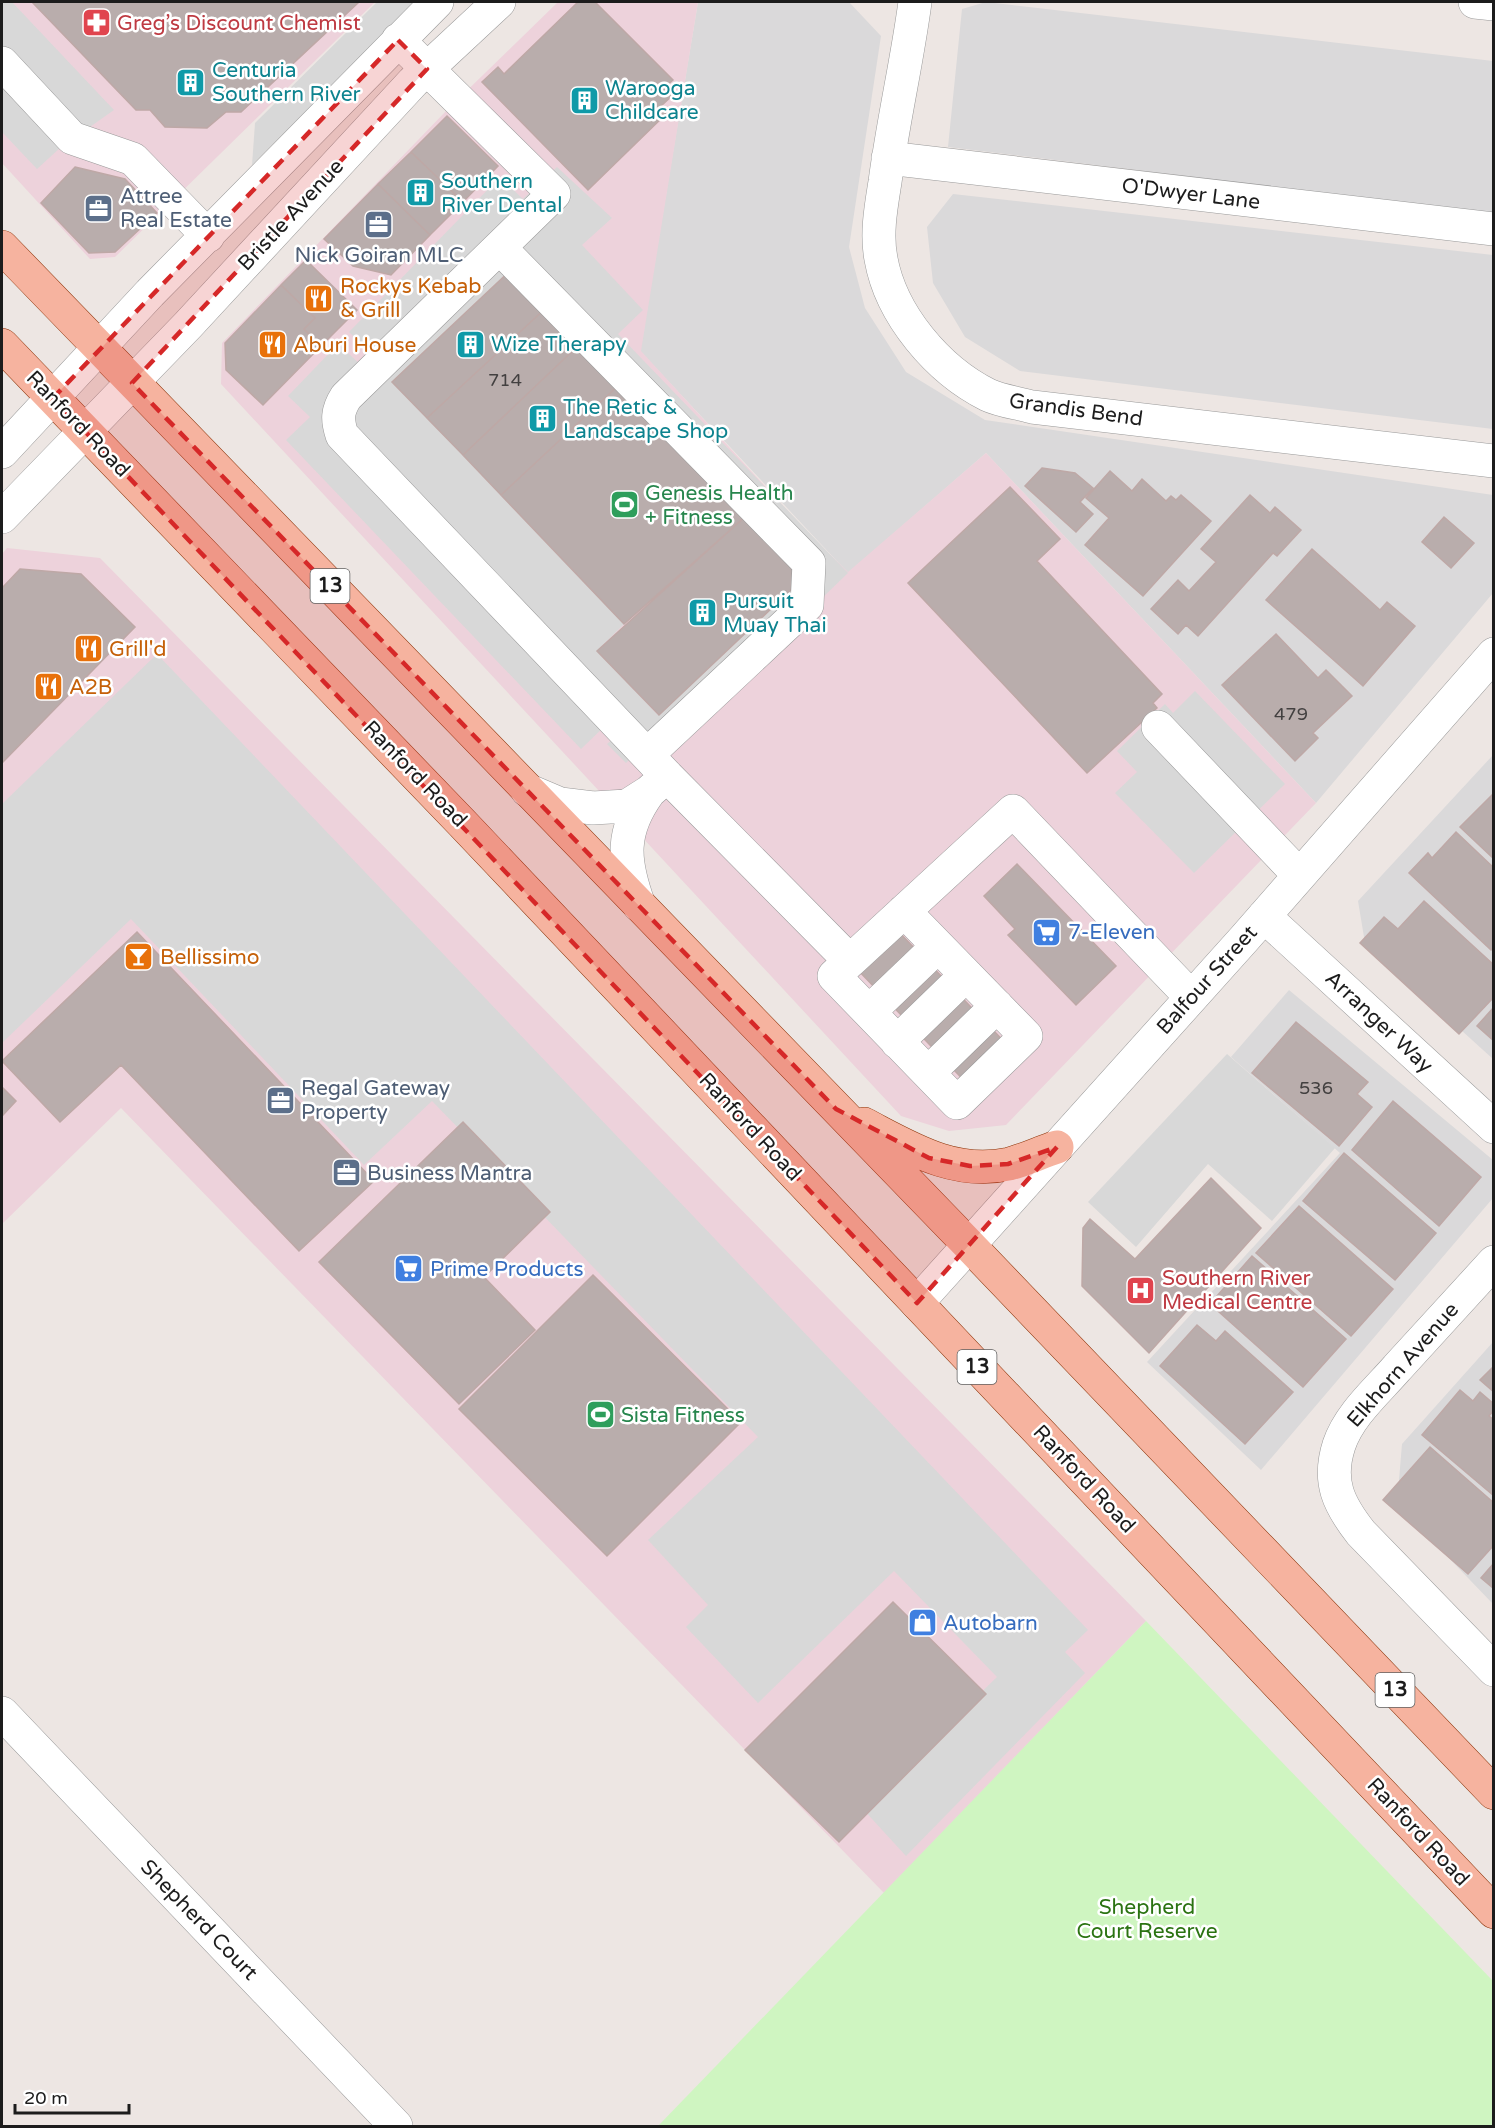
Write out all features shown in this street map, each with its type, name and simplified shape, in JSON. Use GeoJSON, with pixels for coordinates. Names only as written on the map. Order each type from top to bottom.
{"type":"FeatureCollection","features":[{"type":"Feature","properties":{"kind":"main road","name":"13"},"geometry":{"type":"LineString","coordinates":[[2,247],[969,1245],[1494,1793]]}},
{"type":"Feature","properties":{"kind":"main road","name":"Ranford Road"},"geometry":{"type":"LineString","coordinates":[[2,345],[86,430],[1494,1912]]}},
{"type":"Feature","properties":{"kind":"main road"},"geometry":{"type":"LineString","coordinates":[[836,1109],[928,1158],[960,1164],[1008,1164],[1057,1147]]}},
{"type":"Feature","properties":{"kind":"street","name":"Bristle Avenue"},"geometry":{"type":"LineString","coordinates":[[2,452],[208,236],[437,2]]}},
{"type":"Feature","properties":{"kind":"street","name":"Bristle Avenue"},"geometry":{"type":"LineString","coordinates":[[2,517],[132,383],[427,69],[499,2]]}},
{"type":"Feature","properties":{"kind":"street","name":"Grandis Bend"},"geometry":{"type":"LineString","coordinates":[[915,2],[879,224],[881,259],[892,291],[926,347],[952,372],[989,396],[1032,407],[1494,461]]}},
{"type":"Feature","properties":{"kind":"street"},"geometry":{"type":"LineString","coordinates":[[1475,2],[1494,4]]}},
{"type":"Feature","properties":{"kind":"street"},"geometry":{"type":"LineString","coordinates":[[398,40],[554,195],[346,397],[338,409],[338,424],[342,435],[655,774],[850,961]]}},
{"type":"Feature","properties":{"kind":"street"},"geometry":{"type":"LineString","coordinates":[[2,63],[72,138],[133,159],[208,236]]}},
{"type":"Feature","properties":{"kind":"street","name":"O'Dwyer Lane"},"geometry":{"type":"LineString","coordinates":[[888,158],[1494,229]]}},
{"type":"Feature","properties":{"kind":"street"},"geometry":{"type":"LineString","coordinates":[[500,248],[808,562],[807,605],[627,806],[593,808],[560,804],[527,790]]}},
{"type":"Feature","properties":{"kind":"street","name":"Balfour Street"},"geometry":{"type":"LineString","coordinates":[[917,1303],[1264,916],[1494,654]]}},
{"type":"Feature","properties":{"kind":"street"},"geometry":{"type":"LineString","coordinates":[[1158,727],[1299,874]]}},
{"type":"Feature","properties":{"kind":"street"},"geometry":{"type":"LineString","coordinates":[[639,905],[628,875],[626,855],[628,834],[637,809],[655,774]]}},
{"type":"Feature","properties":{"kind":"street"},"geometry":{"type":"LineString","coordinates":[[904,911],[1026,1036],[957,1103],[834,976],[904,911],[1013,811],[1191,997]]}},
{"type":"Feature","properties":{"kind":"street","name":"Arranger Way"},"geometry":{"type":"LineString","coordinates":[[1264,916],[1494,1127]]}},
{"type":"Feature","properties":{"kind":"street"},"geometry":{"type":"LineString","coordinates":[[868,1012],[938,946]]}},
{"type":"Feature","properties":{"kind":"street"},"geometry":{"type":"LineString","coordinates":[[897,1042],[966,975]]}},
{"type":"Feature","properties":{"kind":"street","name":"Elkhorn Avenue"},"geometry":{"type":"LineString","coordinates":[[1494,1262],[1360,1410],[1347,1428],[1339,1445],[1335,1490],[1342,1509],[1361,1533],[1494,1670]]}},
{"type":"Feature","properties":{"kind":"street","name":"Shepherd Court"},"geometry":{"type":"LineString","coordinates":[[2,1713],[396,2127]]}},
{"type":"Feature","properties":{"kind":"highlighted area"},"geometry":{"type":"Polygon","coordinates":[[[398,40],[427,69],[132,383],[836,1109],[929,1158],[970,1166],[1008,1164],[1057,1147],[917,1303],[53,398],[398,40]]]}},
{"type":"Feature","properties":{"kind":"shaded area"},"geometry":{"type":"Polygon","coordinates":[[[2,2],[375,2],[115,257],[90,259],[2,163],[2,2]]]}},
{"type":"Feature","properties":{"kind":"shaded area"},"geometry":{"type":"Polygon","coordinates":[[[2,2],[12,2],[114,110],[60,148],[37,169],[2,132],[2,2]]]}},
{"type":"Feature","properties":{"kind":"shaded area"},"geometry":{"type":"Polygon","coordinates":[[[377,2],[416,2],[252,165],[255,123],[377,2]]]}},
{"type":"Feature","properties":{"kind":"shaded area"},"geometry":{"type":"Polygon","coordinates":[[[558,2],[698,2],[641,351],[810,535],[848,572],[986,453],[1316,803],[1006,1125],[949,1131],[901,1116],[221,384],[222,343],[447,110],[558,2]]]}},
{"type":"Feature","properties":{"kind":"shaded area"},"geometry":{"type":"Polygon","coordinates":[[[698,2],[849,2],[881,36],[849,247],[865,308],[906,372],[985,420],[1493,495],[1493,593],[1316,803],[986,453],[848,573],[640,351],[698,2]]]}},
{"type":"Feature","properties":{"kind":"shaded area"},"geometry":{"type":"Polygon","coordinates":[[[986,2],[1493,61],[1493,214],[948,147],[962,9],[986,2]]]}},
{"type":"Feature","properties":{"kind":"shaded area"},"geometry":{"type":"Polygon","coordinates":[[[557,167],[612,218],[582,245],[643,310],[618,334],[848,573],[673,742],[659,731],[626,763],[607,744],[616,736],[605,726],[581,749],[286,440],[310,417],[288,396],[338,344],[361,365],[372,354],[349,332],[500,177],[523,199],[557,167]],[[512,269],[393,382],[624,624],[597,651],[658,715],[793,588],[793,563],[512,269]]]}},
{"type":"Feature","properties":{"kind":"shaded area"},"geometry":{"type":"Polygon","coordinates":[[[953,194],[1493,255],[1493,429],[1020,371],[965,337],[933,283],[927,227],[953,194]]]}},
{"type":"Feature","properties":{"kind":"shaded area"},"geometry":{"type":"Polygon","coordinates":[[[7,548],[100,558],[1146,1621],[884,1893],[121,1108],[2,1224],[2,554],[7,548]]]}},
{"type":"Feature","properties":{"kind":"shaded area"},"geometry":{"type":"Polygon","coordinates":[[[157,654],[1088,1630],[1065,1652],[1085,1673],[906,1856],[862,1808],[997,1677],[894,1571],[758,1703],[686,1627],[708,1605],[648,1540],[758,1437],[432,1101],[364,1165],[131,919],[2,1043],[2,804],[157,654]]]}},
{"type":"Feature","properties":{"kind":"shaded area"},"geometry":{"type":"Polygon","coordinates":[[[1195,691],[1285,784],[1194,873],[1115,793],[1137,772],[1117,751],[1165,704],[1173,713],[1195,691]]]}},
{"type":"Feature","properties":{"kind":"shaded area"},"geometry":{"type":"Polygon","coordinates":[[[1493,755],[1493,1059],[1365,943],[1358,901],[1493,755]]]}},
{"type":"Feature","properties":{"kind":"shaded area"},"geometry":{"type":"Polygon","coordinates":[[[1289,990],[1493,1160],[1493,1198],[1261,1470],[1147,1362],[1340,1153],[1231,1057],[1289,990]]]}},
{"type":"Feature","properties":{"kind":"shaded area"},"geometry":{"type":"Polygon","coordinates":[[[1227,1054],[1335,1148],[1272,1221],[1208,1164],[1136,1247],[1088,1202],[1227,1054]]]}},
{"type":"Feature","properties":{"kind":"shaded area"},"geometry":{"type":"Polygon","coordinates":[[[1493,1342],[1493,1604],[1397,1504],[1402,1444],[1493,1342]]]}},
{"type":"Feature","properties":{"kind":"green space","name":"Shepherd Court Reserve"},"geometry":{"type":"Polygon","coordinates":[[[1146,1621],[1493,1981],[1493,2126],[658,2126],[1146,1621]]]}},
{"type":"Feature","properties":{"kind":"building","name":"Centuria Southern River"},"geometry":{"type":"Polygon","coordinates":[[[32,2],[359,2],[241,112],[226,112],[207,128],[165,127],[150,110],[136,110],[32,2]]]}},
{"type":"Feature","properties":{"kind":"building","name":"Warooga Childcare"},"geometry":{"type":"Polygon","coordinates":[[[578,2],[595,2],[673,80],[666,86],[674,94],[661,106],[667,113],[588,190],[482,82],[498,67],[504,74],[578,2]]]}},
{"type":"Feature","properties":{"kind":"building"},"geometry":{"type":"Polygon","coordinates":[[[447,116],[498,166],[463,202],[411,152],[447,116]]]}},
{"type":"Feature","properties":{"kind":"building","name":"Southern River Dental"},"geometry":{"type":"Polygon","coordinates":[[[411,152],[463,202],[430,235],[378,184],[411,152]]]}},
{"type":"Feature","properties":{"kind":"building","name":"Attree Real Estate"},"geometry":{"type":"Polygon","coordinates":[[[75,167],[125,179],[157,213],[115,252],[89,253],[41,203],[75,167]]]}},
{"type":"Feature","properties":{"kind":"building","name":"Nick Goiran MLC"},"geometry":{"type":"Polygon","coordinates":[[[378,184],[430,235],[391,275],[353,266],[324,239],[378,184]]]}},
{"type":"Feature","properties":{"kind":"building","name":"Rockys Kebab & Grill"},"geometry":{"type":"Polygon","coordinates":[[[306,260],[357,310],[321,346],[304,329],[315,318],[281,285],[306,260]]]}},
{"type":"Feature","properties":{"kind":"building","name":"Wize Therapy"},"geometry":{"type":"Polygon","coordinates":[[[512,269],[548,306],[427,418],[392,382],[512,269]]]}},
{"type":"Feature","properties":{"kind":"building","name":"Aburi House"},"geometry":{"type":"Polygon","coordinates":[[[281,285],[315,318],[304,329],[321,346],[263,405],[226,370],[225,343],[281,285]]]}},
{"type":"Feature","properties":{"kind":"building"},"geometry":{"type":"Polygon","coordinates":[[[548,306],[582,342],[463,455],[427,418],[548,306]]]}},
{"type":"Feature","properties":{"kind":"building","name":"The Retic & Landscape Shop"},"geometry":{"type":"Polygon","coordinates":[[[582,342],[621,383],[501,495],[463,455],[582,342]]]}},
{"type":"Feature","properties":{"kind":"building","name":"Genesis Health + Fitness"},"geometry":{"type":"Polygon","coordinates":[[[621,383],[747,515],[624,624],[501,495],[621,383]]]}},
{"type":"Feature","properties":{"kind":"building"},"geometry":{"type":"Polygon","coordinates":[[[1042,468],[1075,473],[1093,488],[1080,502],[1093,514],[1076,532],[1025,486],[1042,468]]]}},
{"type":"Feature","properties":{"kind":"building"},"geometry":{"type":"Polygon","coordinates":[[[1110,471],[1132,491],[1142,479],[1166,501],[1171,496],[1176,500],[1181,495],[1211,521],[1143,596],[1085,545],[1109,518],[1086,498],[1110,471]]]}},
{"type":"Feature","properties":{"kind":"building"},"geometry":{"type":"Polygon","coordinates":[[[1010,487],[1060,539],[1037,561],[1162,694],[1153,703],[1157,708],[1087,773],[908,583],[1010,487]]]}},
{"type":"Feature","properties":{"kind":"building"},"geometry":{"type":"Polygon","coordinates":[[[1250,495],[1270,513],[1275,507],[1301,530],[1277,556],[1273,553],[1198,636],[1186,625],[1178,634],[1151,609],[1178,580],[1189,591],[1216,562],[1201,549],[1250,495]]]}},
{"type":"Feature","properties":{"kind":"building","name":"Pursuit Muay Thai"},"geometry":{"type":"Polygon","coordinates":[[[747,515],[794,563],[793,588],[659,715],[597,651],[747,515]]]}},
{"type":"Feature","properties":{"kind":"building"},"geometry":{"type":"Polygon","coordinates":[[[1444,517],[1474,543],[1451,568],[1422,542],[1444,517]]]}},
{"type":"Feature","properties":{"kind":"building"},"geometry":{"type":"Polygon","coordinates":[[[1312,549],[1380,610],[1387,602],[1415,626],[1363,686],[1266,600],[1312,549]]]}},
{"type":"Feature","properties":{"kind":"building"},"geometry":{"type":"Polygon","coordinates":[[[20,569],[81,574],[135,627],[2,763],[2,588],[20,569]]]}},
{"type":"Feature","properties":{"kind":"building"},"geometry":{"type":"Polygon","coordinates":[[[1276,634],[1318,678],[1326,670],[1352,696],[1313,733],[1318,738],[1295,761],[1222,685],[1276,634]]]}},
{"type":"Feature","properties":{"kind":"building"},"geometry":{"type":"Polygon","coordinates":[[[1494,793],[1494,859],[1460,827],[1494,793]]]}},
{"type":"Feature","properties":{"kind":"building"},"geometry":{"type":"Polygon","coordinates":[[[1456,832],[1494,868],[1494,947],[1491,950],[1409,873],[1428,853],[1432,858],[1456,832]]]}},
{"type":"Feature","properties":{"kind":"building","name":"7-Eleven"},"geometry":{"type":"Polygon","coordinates":[[[1017,864],[1116,966],[1076,1005],[1008,935],[1015,929],[984,896],[1017,864]]]}},
{"type":"Feature","properties":{"kind":"building"},"geometry":{"type":"Polygon","coordinates":[[[1424,901],[1494,965],[1494,997],[1459,1034],[1360,943],[1384,917],[1398,929],[1424,901]]]}},
{"type":"Feature","properties":{"kind":"building"},"geometry":{"type":"Polygon","coordinates":[[[896,929],[1017,1055],[977,1094],[856,968],[896,929]]]}},
{"type":"Feature","properties":{"kind":"building"},"geometry":{"type":"Polygon","coordinates":[[[137,932],[374,1181],[299,1251],[121,1065],[60,1122],[2,1061],[137,932]]]}},
{"type":"Feature","properties":{"kind":"building"},"geometry":{"type":"Polygon","coordinates":[[[1494,1007],[1494,1041],[1477,1026],[1494,1007]]]}},
{"type":"Feature","properties":{"kind":"building"},"geometry":{"type":"Polygon","coordinates":[[[1296,1022],[1368,1082],[1357,1094],[1372,1107],[1339,1146],[1252,1073],[1296,1022]]]}},
{"type":"Feature","properties":{"kind":"building"},"geometry":{"type":"Polygon","coordinates":[[[2,1087],[16,1101],[2,1116],[2,1087]]]}},
{"type":"Feature","properties":{"kind":"building"},"geometry":{"type":"Polygon","coordinates":[[[1393,1101],[1481,1177],[1439,1226],[1352,1150],[1393,1101]]]}},
{"type":"Feature","properties":{"kind":"building","name":"Prime Products"},"geometry":{"type":"Polygon","coordinates":[[[463,1122],[550,1212],[484,1277],[535,1330],[459,1404],[319,1262],[463,1122]]]}},
{"type":"Feature","properties":{"kind":"building"},"geometry":{"type":"Polygon","coordinates":[[[1344,1153],[1436,1233],[1395,1280],[1303,1201],[1344,1153]]]}},
{"type":"Feature","properties":{"kind":"building"},"geometry":{"type":"Polygon","coordinates":[[[1211,1178],[1261,1228],[1149,1353],[1082,1286],[1083,1228],[1090,1219],[1135,1259],[1211,1178]]]}},
{"type":"Feature","properties":{"kind":"building"},"geometry":{"type":"Polygon","coordinates":[[[1299,1206],[1393,1289],[1351,1336],[1256,1253],[1299,1206]]]}},
{"type":"Feature","properties":{"kind":"building"},"geometry":{"type":"Polygon","coordinates":[[[1252,1256],[1346,1339],[1303,1387],[1210,1304],[1252,1256]]]}},
{"type":"Feature","properties":{"kind":"building","name":"Sista Fitness"},"geometry":{"type":"Polygon","coordinates":[[[593,1275],[741,1422],[607,1556],[459,1409],[593,1275]]]}},
{"type":"Feature","properties":{"kind":"building"},"geometry":{"type":"Polygon","coordinates":[[[1197,1325],[1216,1341],[1225,1331],[1293,1392],[1245,1444],[1160,1366],[1197,1325]]]}},
{"type":"Feature","properties":{"kind":"building"},"geometry":{"type":"Polygon","coordinates":[[[1494,1366],[1494,1392],[1480,1380],[1494,1366]]]}},
{"type":"Feature","properties":{"kind":"building"},"geometry":{"type":"Polygon","coordinates":[[[1460,1390],[1473,1401],[1480,1392],[1494,1404],[1494,1410],[1489,1416],[1494,1420],[1494,1496],[1422,1435],[1460,1390]]]}},
{"type":"Feature","properties":{"kind":"building"},"geometry":{"type":"Polygon","coordinates":[[[1430,1447],[1494,1503],[1494,1545],[1468,1574],[1383,1500],[1430,1447]]]}},
{"type":"Feature","properties":{"kind":"building"},"geometry":{"type":"Polygon","coordinates":[[[1494,1563],[1494,1589],[1481,1578],[1494,1563]]]}},
{"type":"Feature","properties":{"kind":"building"},"geometry":{"type":"Polygon","coordinates":[[[893,1602],[986,1694],[839,1842],[745,1750],[893,1602]]]}},
{"type":"Feature","properties":{"kind":"place","name":"Greg’s Discount Chemist"},"geometry":{"type":"Point","coordinates":[96,23]}},
{"type":"Feature","properties":{"kind":"place","name":"Centuria Southern River"},"geometry":{"type":"Point","coordinates":[191,82]}},
{"type":"Feature","properties":{"kind":"place","name":"Warooga Childcare"},"geometry":{"type":"Point","coordinates":[584,100]}},
{"type":"Feature","properties":{"kind":"place","name":"Southern River Dental"},"geometry":{"type":"Point","coordinates":[420,193]}},
{"type":"Feature","properties":{"kind":"place","name":"Attree Real Estate"},"geometry":{"type":"Point","coordinates":[99,208]}},
{"type":"Feature","properties":{"kind":"place","name":"Nick Goiran MLC"},"geometry":{"type":"Point","coordinates":[379,224]}},
{"type":"Feature","properties":{"kind":"place","name":"Rockys Kebab & Grill"},"geometry":{"type":"Point","coordinates":[319,298]}},
{"type":"Feature","properties":{"kind":"place","name":"Wize Therapy"},"geometry":{"type":"Point","coordinates":[470,344]}},
{"type":"Feature","properties":{"kind":"place","name":"Aburi House"},"geometry":{"type":"Point","coordinates":[272,345]}},
{"type":"Feature","properties":{"kind":"place","name":"The Retic & Landscape Shop"},"geometry":{"type":"Point","coordinates":[542,419]}},
{"type":"Feature","properties":{"kind":"place","name":"Genesis Health + Fitness"},"geometry":{"type":"Point","coordinates":[624,505]}},
{"type":"Feature","properties":{"kind":"place","name":"Pursuit Muay Thai"},"geometry":{"type":"Point","coordinates":[702,613]}},
{"type":"Feature","properties":{"kind":"place","name":"Grill'd"},"geometry":{"type":"Point","coordinates":[88,649]}},
{"type":"Feature","properties":{"kind":"place","name":"A2B"},"geometry":{"type":"Point","coordinates":[48,687]}},
{"type":"Feature","properties":{"kind":"place","name":"7-Eleven"},"geometry":{"type":"Point","coordinates":[1047,932]}},
{"type":"Feature","properties":{"kind":"place","name":"Bellissimo"},"geometry":{"type":"Point","coordinates":[139,957]}},
{"type":"Feature","properties":{"kind":"place","name":"Regal Gateway Property"},"geometry":{"type":"Point","coordinates":[280,1100]}},
{"type":"Feature","properties":{"kind":"place","name":"Business Mantra"},"geometry":{"type":"Point","coordinates":[346,1173]}},
{"type":"Feature","properties":{"kind":"place","name":"Prime Products"},"geometry":{"type":"Point","coordinates":[409,1269]}},
{"type":"Feature","properties":{"kind":"place","name":"Southern River Medical Centre"},"geometry":{"type":"Point","coordinates":[1141,1290]}},
{"type":"Feature","properties":{"kind":"place","name":"Sista Fitness"},"geometry":{"type":"Point","coordinates":[600,1415]}},
{"type":"Feature","properties":{"kind":"place","name":"Autobarn"},"geometry":{"type":"Point","coordinates":[922,1623]}}]}
